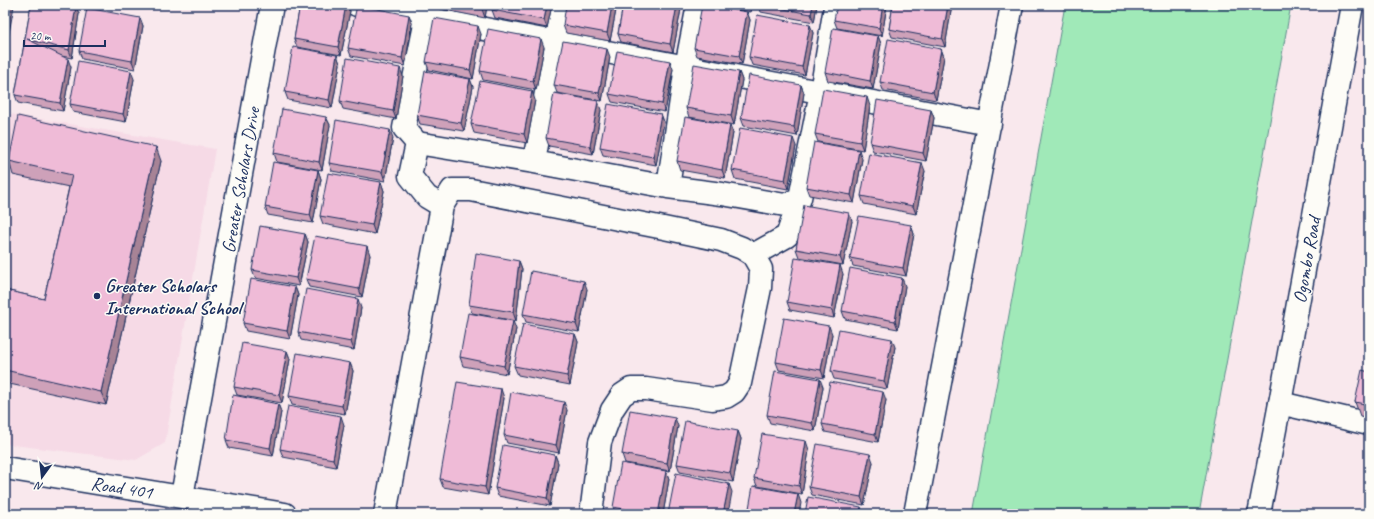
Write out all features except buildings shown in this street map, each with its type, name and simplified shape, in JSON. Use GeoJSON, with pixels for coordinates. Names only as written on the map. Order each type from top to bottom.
{"type":"FeatureCollection","features":[{"type":"Feature","properties":{"kind":"street","name":"Greater Scholars Drive"},"geometry":{"type":"LineString","coordinates":[[182,496],[272,5]]}},
{"type":"Feature","properties":{"kind":"street"},"geometry":{"type":"LineString","coordinates":[[357,5],[427,12],[554,41],[990,124]]}},
{"type":"Feature","properties":{"kind":"street"},"geometry":{"type":"LineString","coordinates":[[534,162],[554,41],[562,5]]}},
{"type":"Feature","properties":{"kind":"street"},"geometry":{"type":"LineString","coordinates":[[668,187],[686,67],[698,5]]}},
{"type":"Feature","properties":{"kind":"street"},"geometry":{"type":"LineString","coordinates":[[915,514],[1012,5]]}},
{"type":"Feature","properties":{"kind":"street","name":"Ogombo Road"},"geometry":{"type":"LineString","coordinates":[[1259,514],[1352,5]]}},
{"type":"Feature","properties":{"kind":"street"},"geometry":{"type":"LineString","coordinates":[[753,255],[787,236],[800,198],[821,92],[835,7]]}},
{"type":"Feature","properties":{"kind":"street"},"geometry":{"type":"LineString","coordinates":[[427,12],[404,128],[417,143],[534,162],[668,187],[722,194],[785,205],[800,198]]}},
{"type":"Feature","properties":{"kind":"street"},"geometry":{"type":"LineString","coordinates":[[417,143],[410,176],[427,197],[442,206]]}},
{"type":"Feature","properties":{"kind":"street"},"geometry":{"type":"LineString","coordinates":[[385,514],[442,206],[452,190],[471,190],[721,240],[742,248],[753,255],[761,269],[760,288],[740,383],[734,392],[726,397],[713,399],[646,389],[631,389],[622,395],[612,410],[600,442],[591,514]]}},
{"type":"Feature","properties":{"kind":"street"},"geometry":{"type":"LineString","coordinates":[[1280,403],[1369,424]]}},
{"type":"Feature","properties":{"kind":"street","name":"Road 401"},"geometry":{"type":"LineString","coordinates":[[5,468],[285,514]]}},
{"type":"Feature","properties":{"kind":"shaded area","name":"Greater Scholars International School"},"geometry":{"type":"Polygon","coordinates":[[[5,113],[215,149],[165,443],[136,460],[5,444],[5,113]]]}},
{"type":"Feature","properties":{"kind":"green space"},"geometry":{"type":"Polygon","coordinates":[[[1065,5],[1291,5],[1199,514],[973,514],[1065,5]]]}},
{"type":"Feature","properties":{"kind":"place","name":"Greater Scholars International School"},"geometry":{"type":"Point","coordinates":[97,296]}}]}
